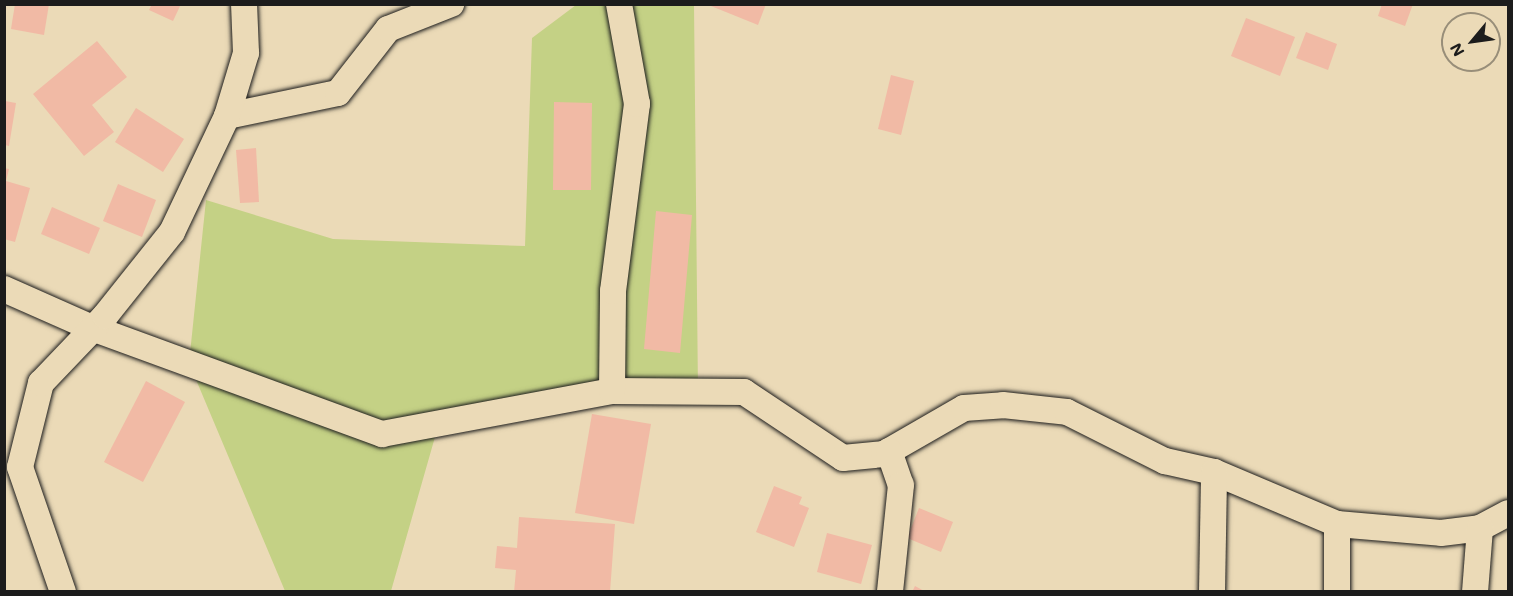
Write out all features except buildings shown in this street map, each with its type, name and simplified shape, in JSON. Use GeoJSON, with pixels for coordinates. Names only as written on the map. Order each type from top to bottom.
{"type":"FeatureCollection","features":[{"type":"Feature","properties":{"kind":"street"},"geometry":{"type":"LineString","coordinates":[[63,591],[20,467],[41,383],[92,328],[172,232],[227,116],[246,53],[244,4]]}},
{"type":"Feature","properties":{"kind":"street"},"geometry":{"type":"LineString","coordinates":[[227,116],[338,93],[388,29],[451,4]]}},
{"type":"Feature","properties":{"kind":"street"},"geometry":{"type":"LineString","coordinates":[[612,391],[613,291],[636,104],[619,4]]}},
{"type":"Feature","properties":{"kind":"street"},"geometry":{"type":"LineString","coordinates":[[4,289],[92,328],[382,434],[612,391],[744,392],[843,458],[889,452],[964,408],[1003,405],[1066,412],[1165,461],[1214,472],[1337,524],[1441,533],[1480,528],[1509,513]]}},
{"type":"Feature","properties":{"kind":"street"},"geometry":{"type":"LineString","coordinates":[[889,452],[901,485],[890,591]]}},
{"type":"Feature","properties":{"kind":"street"},"geometry":{"type":"LineString","coordinates":[[1212,591],[1214,472]]}},
{"type":"Feature","properties":{"kind":"street"},"geometry":{"type":"LineString","coordinates":[[1336,591],[1337,524]]}},
{"type":"Feature","properties":{"kind":"street"},"geometry":{"type":"LineString","coordinates":[[1474,591],[1480,528]]}},
{"type":"Feature","properties":{"kind":"green space"},"geometry":{"type":"Polygon","coordinates":[[[576,5],[694,5],[698,392],[439,423],[391,591],[285,591],[189,363],[206,200],[333,239],[525,246],[532,38],[576,5]]]}}]}
